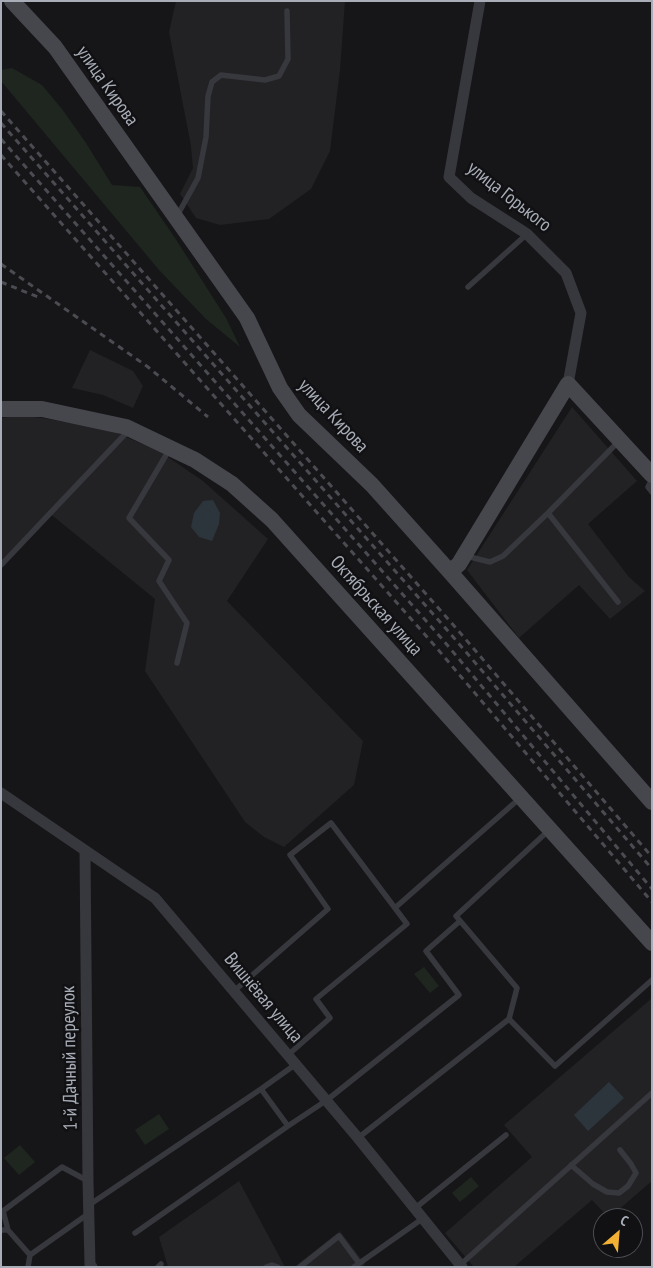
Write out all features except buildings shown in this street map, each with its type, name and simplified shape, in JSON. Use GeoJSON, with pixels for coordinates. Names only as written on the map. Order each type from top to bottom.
{"type":"FeatureCollection","features":[{"type":"Feature","properties":{"kind":"street","name":"улица Кирова"},"geometry":{"type":"LineString","coordinates":[[12,1],[55,47],[247,318],[280,388],[300,415],[372,485],[652,802]]}},
{"type":"Feature","properties":{"kind":"street","name":"улица Горького"},"geometry":{"type":"LineString","coordinates":[[450,572],[459,564],[568,384],[581,313],[566,273],[528,234],[471,198],[449,177],[480,1]]}},
{"type":"Feature","properties":{"kind":"street"},"geometry":{"type":"LineString","coordinates":[[568,384],[652,477]]}},
{"type":"Feature","properties":{"kind":"street","name":"Октябрьская улица"},"geometry":{"type":"LineString","coordinates":[[1,409],[42,409],[130,429],[171,447],[232,484],[272,520],[652,943]]}},
{"type":"Feature","properties":{"kind":"street","name":"Вишнёвая улица"},"geometry":{"type":"LineString","coordinates":[[1,793],[155,898],[358,1138],[461,1266]]}},
{"type":"Feature","properties":{"kind":"street","name":"1-й Дачный переулок"},"geometry":{"type":"LineString","coordinates":[[85,851],[88,1181],[91,1266]]}},
{"type":"Feature","properties":{"kind":"lane"},"geometry":{"type":"LineString","coordinates":[[176,218],[198,178],[206,137],[208,96],[212,82],[221,75],[265,80],[279,76],[288,59],[287,11]]}},
{"type":"Feature","properties":{"kind":"lane"},"geometry":{"type":"LineString","coordinates":[[468,287],[528,234]]}},
{"type":"Feature","properties":{"kind":"lane"},"geometry":{"type":"LineString","coordinates":[[1,564],[130,429]]}},
{"type":"Feature","properties":{"kind":"lane"},"geometry":{"type":"LineString","coordinates":[[464,555],[490,562],[503,556],[548,514],[619,441]]}},
{"type":"Feature","properties":{"kind":"lane"},"geometry":{"type":"LineString","coordinates":[[171,447],[128,518],[170,560],[159,581],[187,623],[177,663]]}},
{"type":"Feature","properties":{"kind":"lane"},"geometry":{"type":"LineString","coordinates":[[652,477],[648,487],[652,492]]}},
{"type":"Feature","properties":{"kind":"lane"},"geometry":{"type":"LineString","coordinates":[[548,514],[618,602]]}},
{"type":"Feature","properties":{"kind":"lane"},"geometry":{"type":"LineString","coordinates":[[396,907],[521,797]]}},
{"type":"Feature","properties":{"kind":"lane"},"geometry":{"type":"LineString","coordinates":[[234,990],[328,909],[290,855],[331,823],[407,924],[316,999],[330,1018],[288,1054]]}},
{"type":"Feature","properties":{"kind":"lane"},"geometry":{"type":"LineString","coordinates":[[358,1138],[509,1019],[517,988],[456,916],[550,829]]}},
{"type":"Feature","properties":{"kind":"lane"},"geometry":{"type":"LineString","coordinates":[[135,1233],[326,1100],[459,995],[426,951],[460,921]]}},
{"type":"Feature","properties":{"kind":"lane"},"geometry":{"type":"LineString","coordinates":[[509,1019],[555,1066],[652,980]]}},
{"type":"Feature","properties":{"kind":"lane"},"geometry":{"type":"LineString","coordinates":[[28,1267],[30,1255],[89,1209],[296,1064]]}},
{"type":"Feature","properties":{"kind":"lane"},"geometry":{"type":"LineString","coordinates":[[261,1089],[288,1126]]}},
{"type":"Feature","properties":{"kind":"lane"},"geometry":{"type":"LineString","coordinates":[[461,1266],[652,1093]]}},
{"type":"Feature","properties":{"kind":"lane"},"geometry":{"type":"LineString","coordinates":[[414,1209],[506,1135]]}},
{"type":"Feature","properties":{"kind":"lane"},"geometry":{"type":"LineString","coordinates":[[571,1165],[593,1184],[607,1192],[619,1192],[628,1186],[636,1174],[632,1164],[620,1150]]}},
{"type":"Feature","properties":{"kind":"lane"},"geometry":{"type":"LineString","coordinates":[[30,1255],[8,1230],[4,1211],[62,1168],[88,1181]]}},
{"type":"Feature","properties":{"kind":"lane"},"geometry":{"type":"LineString","coordinates":[[1,1202],[6,1209]]}},
{"type":"Feature","properties":{"kind":"lane"},"geometry":{"type":"LineString","coordinates":[[300,1267],[339,1236],[356,1265],[422,1219]]}},
{"type":"Feature","properties":{"kind":"lane"},"geometry":{"type":"LineString","coordinates":[[1,1230],[8,1230]]}},
{"type":"Feature","properties":{"kind":"lane"},"geometry":{"type":"LineString","coordinates":[[266,1267],[272,1265],[278,1267]]}},
{"type":"Feature","properties":{"kind":"shaded area"},"geometry":{"type":"Polygon","coordinates":[[[176,1],[345,1],[340,70],[330,151],[311,189],[269,219],[220,225],[196,218],[180,194],[193,168],[191,146],[169,32],[176,1]]]}},
{"type":"Feature","properties":{"kind":"shaded area"},"geometry":{"type":"Polygon","coordinates":[[[12,68],[42,85],[86,143],[112,185],[140,187],[226,318],[240,347],[206,319],[159,270],[1,81],[1,70],[12,68]]]}},
{"type":"Feature","properties":{"kind":"shaded area"},"geometry":{"type":"Polygon","coordinates":[[[90,350],[133,371],[143,386],[133,408],[103,395],[72,388],[90,350]]]}},
{"type":"Feature","properties":{"kind":"shaded area"},"geometry":{"type":"Polygon","coordinates":[[[572,407],[637,481],[588,524],[629,577],[645,591],[610,619],[579,585],[519,638],[467,570],[572,407]]]}},
{"type":"Feature","properties":{"kind":"shaded area"},"geometry":{"type":"Polygon","coordinates":[[[22,415],[105,428],[159,451],[203,481],[268,539],[227,601],[363,741],[354,785],[284,847],[264,837],[245,822],[145,671],[155,599],[48,512],[1,561],[1,418],[22,415]]]}},
{"type":"Feature","properties":{"kind":"shaded area"},"geometry":{"type":"Polygon","coordinates":[[[213,500],[220,513],[219,524],[212,541],[199,537],[191,527],[194,513],[203,501],[213,500]]]}},
{"type":"Feature","properties":{"kind":"shaded area"},"geometry":{"type":"Polygon","coordinates":[[[424,967],[439,986],[430,993],[414,974],[424,967]]]}},
{"type":"Feature","properties":{"kind":"shaded area"},"geometry":{"type":"Polygon","coordinates":[[[652,998],[652,1181],[621,1208],[600,1208],[592,1200],[514,1267],[474,1267],[445,1233],[532,1157],[504,1125],[652,998]]]}},
{"type":"Feature","properties":{"kind":"shaded area"},"geometry":{"type":"Polygon","coordinates":[[[609,1082],[624,1098],[588,1131],[574,1115],[609,1082]]]}},
{"type":"Feature","properties":{"kind":"shaded area"},"geometry":{"type":"Polygon","coordinates":[[[159,1114],[169,1129],[145,1145],[135,1130],[159,1114]]]}},
{"type":"Feature","properties":{"kind":"shaded area"},"geometry":{"type":"Polygon","coordinates":[[[20,1145],[35,1162],[19,1175],[4,1158],[20,1145]]]}},
{"type":"Feature","properties":{"kind":"shaded area"},"geometry":{"type":"Polygon","coordinates":[[[471,1177],[479,1186],[460,1202],[452,1193],[471,1177]]]}},
{"type":"Feature","properties":{"kind":"shaded area"},"geometry":{"type":"Polygon","coordinates":[[[239,1181],[285,1267],[168,1267],[159,1237],[239,1181]]]}},
{"type":"Feature","properties":{"kind":"shaded area"},"geometry":{"type":"Polygon","coordinates":[[[340,1231],[365,1264],[362,1267],[294,1267],[340,1231]]]}},
{"type":"Feature","properties":{"kind":"railway"},"geometry":{"type":"LineString","coordinates":[[1,111],[456,628],[652,857]]}},
{"type":"Feature","properties":{"kind":"railway"},"geometry":{"type":"LineString","coordinates":[[1,123],[448,631],[652,869]]}},
{"type":"Feature","properties":{"kind":"railway"},"geometry":{"type":"LineString","coordinates":[[1,139],[443,640],[652,889]]}},
{"type":"Feature","properties":{"kind":"railway"},"geometry":{"type":"LineString","coordinates":[[1,155],[435,646],[652,902]]}},
{"type":"Feature","properties":{"kind":"railway"},"geometry":{"type":"LineString","coordinates":[[1,264],[148,367],[208,417]]}},
{"type":"Feature","properties":{"kind":"railway"},"geometry":{"type":"LineString","coordinates":[[1,282],[38,297]]}}]}
